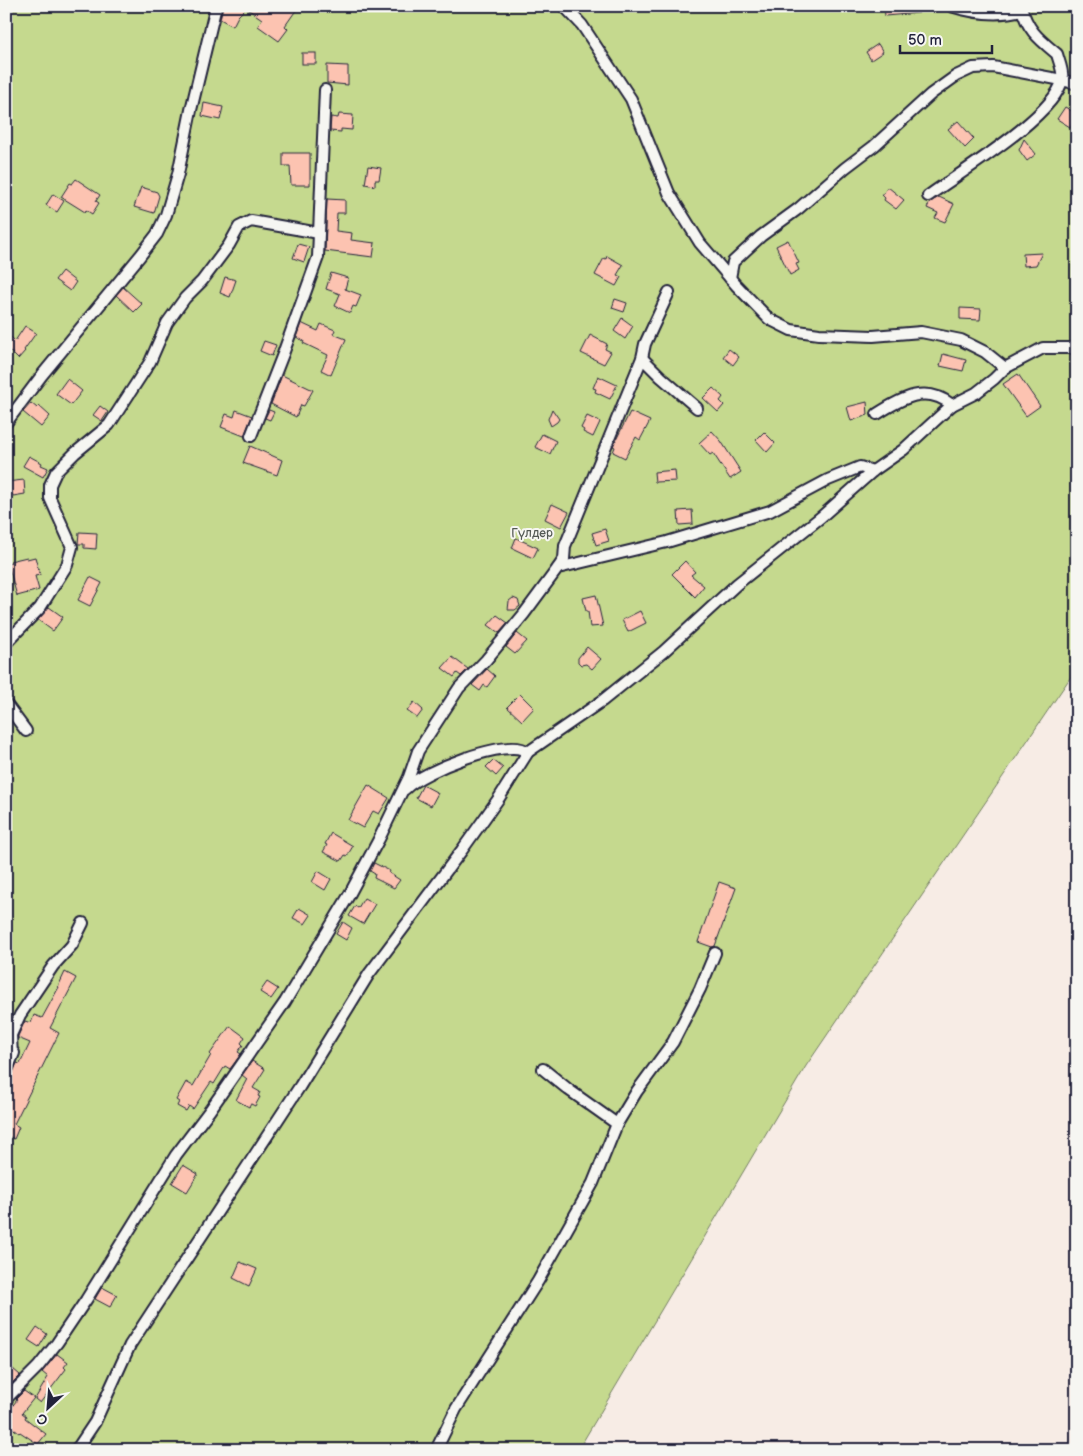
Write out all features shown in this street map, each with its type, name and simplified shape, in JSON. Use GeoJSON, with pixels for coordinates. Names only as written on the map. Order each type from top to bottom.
{"type":"FeatureCollection","features":[{"type":"Feature","properties":{"kind":"street"},"geometry":{"type":"LineString","coordinates":[[6,423],[42,375],[157,234],[166,215],[178,174],[216,6]]}},
{"type":"Feature","properties":{"kind":"street"},"geometry":{"type":"LineString","coordinates":[[564,6],[582,25],[630,99],[669,193],[700,243],[769,319],[791,330],[819,334],[855,335],[921,332],[961,340],[985,352],[1005,368]]}},
{"type":"Feature","properties":{"kind":"street"},"geometry":{"type":"LineString","coordinates":[[928,196],[1032,122],[1057,96],[1062,80],[1057,54],[1035,36],[1024,19],[1021,8],[1007,14],[976,12],[951,6]]}},
{"type":"Feature","properties":{"kind":"street"},"geometry":{"type":"LineString","coordinates":[[730,278],[733,262],[762,236],[881,141],[931,94],[956,76],[973,68],[993,67],[1077,84]]}},
{"type":"Feature","properties":{"kind":"street"},"geometry":{"type":"LineString","coordinates":[[251,436],[284,354],[318,258],[325,90]]}},
{"type":"Feature","properties":{"kind":"street"},"geometry":{"type":"LineString","coordinates":[[6,643],[40,608],[67,565],[72,547],[50,498],[50,485],[56,472],[75,452],[109,425],[150,362],[167,323],[229,245],[239,227],[251,221],[319,233]]}},
{"type":"Feature","properties":{"kind":"street"},"geometry":{"type":"LineString","coordinates":[[6,1399],[38,1367],[57,1343],[86,1300],[176,1155],[210,1110],[285,1002],[348,897],[402,792],[418,751],[459,688],[486,660],[524,614],[564,559],[565,546],[646,344],[669,292]]}},
{"type":"Feature","properties":{"kind":"street"},"geometry":{"type":"LineString","coordinates":[[75,1450],[80,1446],[95,1422],[130,1345],[289,1102],[369,974],[462,850],[499,798],[528,752],[602,701],[662,652],[737,584],[821,517],[873,471],[903,450],[952,405],[976,393],[1005,368],[1043,348],[1077,348]]}},
{"type":"Feature","properties":{"kind":"street"},"geometry":{"type":"LineString","coordinates":[[642,358],[697,408]]}},
{"type":"Feature","properties":{"kind":"street"},"geometry":{"type":"LineString","coordinates":[[878,414],[914,394],[942,397],[952,405]]}},
{"type":"Feature","properties":{"kind":"street"},"geometry":{"type":"LineString","coordinates":[[558,568],[667,542],[770,511],[828,480],[860,467],[873,471]]}},
{"type":"Feature","properties":{"kind":"street"},"geometry":{"type":"LineString","coordinates":[[6,704],[26,731]]}},
{"type":"Feature","properties":{"kind":"street"},"geometry":{"type":"LineString","coordinates":[[402,792],[411,783],[434,771],[475,754],[503,749],[524,748],[528,752]]}},
{"type":"Feature","properties":{"kind":"street"},"geometry":{"type":"LineString","coordinates":[[6,1072],[15,1052],[11,1034],[20,1015],[53,966],[72,945],[83,923]]}},
{"type":"Feature","properties":{"kind":"street"},"geometry":{"type":"LineString","coordinates":[[436,1450],[456,1409],[538,1281],[593,1183],[617,1124],[637,1090],[674,1042],[715,953]]}},
{"type":"Feature","properties":{"kind":"street"},"geometry":{"type":"LineString","coordinates":[[543,1069],[617,1124]]}},
{"type":"Feature","properties":{"kind":"green space","name":"Гүлдер"},"geometry":{"type":"Polygon","coordinates":[[[6,6],[1077,6],[1077,678],[1072,675],[806,1066],[578,1450],[6,1450],[6,6]]]}},
{"type":"Feature","properties":{"kind":"building"},"geometry":{"type":"Polygon","coordinates":[[[223,6],[299,6],[285,26],[288,29],[279,41],[258,26],[262,19],[246,8],[238,16],[233,26],[220,19],[223,6]]]}},
{"type":"Feature","properties":{"kind":"building"},"geometry":{"type":"Polygon","coordinates":[[[884,6],[919,6],[919,13],[885,16],[884,6]]]}},
{"type":"Feature","properties":{"kind":"building"},"geometry":{"type":"Polygon","coordinates":[[[878,44],[883,52],[871,60],[866,52],[878,44]]]}},
{"type":"Feature","properties":{"kind":"building"},"geometry":{"type":"Polygon","coordinates":[[[302,53],[316,53],[316,64],[302,64],[302,53]]]}},
{"type":"Feature","properties":{"kind":"building"},"geometry":{"type":"Polygon","coordinates":[[[327,65],[348,66],[348,85],[327,83],[327,65]]]}},
{"type":"Feature","properties":{"kind":"building"},"geometry":{"type":"Polygon","coordinates":[[[204,103],[223,107],[220,120],[202,116],[204,103]]]}},
{"type":"Feature","properties":{"kind":"building"},"geometry":{"type":"Polygon","coordinates":[[[1065,107],[1077,114],[1070,127],[1057,119],[1065,107]]]}},
{"type":"Feature","properties":{"kind":"building"},"geometry":{"type":"Polygon","coordinates":[[[339,114],[353,115],[352,130],[330,131],[331,117],[338,118],[339,114]]]}},
{"type":"Feature","properties":{"kind":"building"},"geometry":{"type":"Polygon","coordinates":[[[958,121],[974,139],[965,148],[948,129],[958,121]]]}},
{"type":"Feature","properties":{"kind":"building"},"geometry":{"type":"Polygon","coordinates":[[[1024,139],[1036,154],[1027,161],[1019,150],[1024,139]]]}},
{"type":"Feature","properties":{"kind":"building"},"geometry":{"type":"Polygon","coordinates":[[[283,153],[310,153],[310,185],[291,185],[290,166],[283,166],[283,153]]]}},
{"type":"Feature","properties":{"kind":"building"},"geometry":{"type":"Polygon","coordinates":[[[368,166],[381,168],[379,180],[375,180],[375,186],[365,184],[368,166]]]}},
{"type":"Feature","properties":{"kind":"building"},"geometry":{"type":"Polygon","coordinates":[[[76,179],[100,195],[96,201],[99,203],[92,214],[86,210],[85,212],[61,197],[70,183],[72,184],[76,179]]]}},
{"type":"Feature","properties":{"kind":"building"},"geometry":{"type":"Polygon","coordinates":[[[141,187],[157,192],[159,196],[154,213],[134,207],[141,187]]]}},
{"type":"Feature","properties":{"kind":"building"},"geometry":{"type":"Polygon","coordinates":[[[888,187],[904,200],[896,209],[884,200],[885,198],[882,195],[888,187]]]}},
{"type":"Feature","properties":{"kind":"building"},"geometry":{"type":"Polygon","coordinates":[[[53,194],[64,201],[57,212],[46,205],[53,194]]]}},
{"type":"Feature","properties":{"kind":"building"},"geometry":{"type":"Polygon","coordinates":[[[939,197],[954,204],[945,222],[935,218],[938,213],[927,208],[930,202],[939,197]]]}},
{"type":"Feature","properties":{"kind":"building"},"geometry":{"type":"Polygon","coordinates":[[[327,199],[345,200],[345,213],[337,213],[336,231],[352,233],[351,240],[375,243],[373,257],[325,251],[327,199]]]}},
{"type":"Feature","properties":{"kind":"building"},"geometry":{"type":"Polygon","coordinates":[[[788,240],[799,263],[796,264],[799,270],[790,275],[776,246],[788,240]]]}},
{"type":"Feature","properties":{"kind":"building"},"geometry":{"type":"Polygon","coordinates":[[[298,244],[309,247],[304,262],[293,258],[298,244]]]}},
{"type":"Feature","properties":{"kind":"building"},"geometry":{"type":"Polygon","coordinates":[[[1042,253],[1036,265],[1024,266],[1023,254],[1042,253]]]}},
{"type":"Feature","properties":{"kind":"building"},"geometry":{"type":"Polygon","coordinates":[[[607,256],[623,265],[617,275],[621,277],[616,286],[595,275],[607,256]]]}},
{"type":"Feature","properties":{"kind":"building"},"geometry":{"type":"Polygon","coordinates":[[[62,271],[76,282],[70,291],[55,280],[62,271]]]}},
{"type":"Feature","properties":{"kind":"building"},"geometry":{"type":"Polygon","coordinates":[[[331,273],[348,278],[345,289],[361,295],[356,307],[353,306],[350,313],[335,306],[340,294],[326,289],[331,273]]]}},
{"type":"Feature","properties":{"kind":"building"},"geometry":{"type":"Polygon","coordinates":[[[225,277],[236,280],[230,297],[220,293],[225,277]]]}},
{"type":"Feature","properties":{"kind":"building"},"geometry":{"type":"Polygon","coordinates":[[[123,287],[142,304],[134,312],[116,295],[123,287]]]}},
{"type":"Feature","properties":{"kind":"building"},"geometry":{"type":"Polygon","coordinates":[[[615,299],[627,303],[624,312],[612,308],[615,299]]]}},
{"type":"Feature","properties":{"kind":"building"},"geometry":{"type":"Polygon","coordinates":[[[960,308],[981,309],[980,320],[960,319],[960,308]]]}},
{"type":"Feature","properties":{"kind":"building"},"geometry":{"type":"Polygon","coordinates":[[[622,318],[633,326],[625,339],[614,331],[622,318]]]}},
{"type":"Feature","properties":{"kind":"building"},"geometry":{"type":"Polygon","coordinates":[[[301,323],[318,331],[321,324],[335,330],[333,334],[346,339],[331,375],[321,370],[328,355],[303,343],[304,341],[296,337],[301,323]]]}},
{"type":"Feature","properties":{"kind":"building"},"geometry":{"type":"Polygon","coordinates":[[[25,326],[36,333],[18,359],[6,347],[6,342],[11,337],[15,341],[25,326]]]}},
{"type":"Feature","properties":{"kind":"building"},"geometry":{"type":"Polygon","coordinates":[[[590,335],[607,344],[605,349],[611,352],[604,364],[581,353],[590,335]]]}},
{"type":"Feature","properties":{"kind":"building"},"geometry":{"type":"Polygon","coordinates":[[[264,341],[276,345],[272,356],[260,351],[264,341]]]}},
{"type":"Feature","properties":{"kind":"building"},"geometry":{"type":"Polygon","coordinates":[[[729,349],[739,357],[733,365],[723,357],[729,349]]]}},
{"type":"Feature","properties":{"kind":"building"},"geometry":{"type":"Polygon","coordinates":[[[943,354],[966,360],[963,371],[940,366],[943,354]]]}},
{"type":"Feature","properties":{"kind":"building"},"geometry":{"type":"Polygon","coordinates":[[[1018,374],[1040,406],[1026,416],[1003,384],[1018,374]]]}},
{"type":"Feature","properties":{"kind":"building"},"geometry":{"type":"Polygon","coordinates":[[[282,375],[313,390],[304,406],[301,405],[296,417],[271,404],[282,375]]]}},
{"type":"Feature","properties":{"kind":"building"},"geometry":{"type":"Polygon","coordinates":[[[598,376],[617,385],[610,399],[595,392],[596,389],[593,388],[598,376]]]}},
{"type":"Feature","properties":{"kind":"building"},"geometry":{"type":"Polygon","coordinates":[[[67,379],[82,391],[71,405],[56,394],[67,379]]]}},
{"type":"Feature","properties":{"kind":"building"},"geometry":{"type":"Polygon","coordinates":[[[713,388],[723,397],[720,401],[724,405],[718,412],[703,398],[713,388]]]}},
{"type":"Feature","properties":{"kind":"building"},"geometry":{"type":"Polygon","coordinates":[[[867,402],[868,415],[851,421],[847,407],[867,402]]]}},
{"type":"Feature","properties":{"kind":"building"},"geometry":{"type":"Polygon","coordinates":[[[31,403],[37,408],[39,406],[50,416],[41,427],[23,412],[31,403]]]}},
{"type":"Feature","properties":{"kind":"building"},"geometry":{"type":"Polygon","coordinates":[[[100,406],[108,412],[102,421],[93,415],[100,406]]]}},
{"type":"Feature","properties":{"kind":"building"},"geometry":{"type":"Polygon","coordinates":[[[552,409],[559,419],[551,426],[548,419],[552,409]]]}},
{"type":"Feature","properties":{"kind":"building"},"geometry":{"type":"Polygon","coordinates":[[[236,410],[252,416],[244,436],[221,427],[226,414],[234,417],[236,410]]]}},
{"type":"Feature","properties":{"kind":"building"},"geometry":{"type":"Polygon","coordinates":[[[269,410],[274,412],[270,420],[265,418],[269,410]]]}},
{"type":"Feature","properties":{"kind":"building"},"geometry":{"type":"Polygon","coordinates":[[[630,412],[650,421],[640,440],[636,437],[625,458],[613,452],[615,447],[613,446],[630,412]]]}},
{"type":"Feature","properties":{"kind":"building"},"geometry":{"type":"Polygon","coordinates":[[[587,416],[600,422],[593,437],[583,432],[584,430],[581,428],[587,416]]]}},
{"type":"Feature","properties":{"kind":"building"},"geometry":{"type":"Polygon","coordinates":[[[712,431],[721,441],[741,472],[730,479],[713,453],[710,455],[699,443],[712,431]]]}},
{"type":"Feature","properties":{"kind":"building"},"geometry":{"type":"Polygon","coordinates":[[[764,432],[775,443],[767,452],[756,440],[764,432]]]}},
{"type":"Feature","properties":{"kind":"building"},"geometry":{"type":"Polygon","coordinates":[[[542,434],[556,441],[550,454],[535,447],[542,434]]]}},
{"type":"Feature","properties":{"kind":"building"},"geometry":{"type":"Polygon","coordinates":[[[250,446],[282,460],[277,475],[243,463],[250,446]]]}},
{"type":"Feature","properties":{"kind":"building"},"geometry":{"type":"Polygon","coordinates":[[[29,456],[48,468],[43,477],[23,466],[29,456]]]}},
{"type":"Feature","properties":{"kind":"building"},"geometry":{"type":"Polygon","coordinates":[[[675,470],[676,481],[655,482],[654,472],[675,470]]]}},
{"type":"Feature","properties":{"kind":"building"},"geometry":{"type":"Polygon","coordinates":[[[24,480],[25,494],[13,496],[12,494],[6,494],[6,482],[24,480]]]}},
{"type":"Feature","properties":{"kind":"building"},"geometry":{"type":"Polygon","coordinates":[[[552,504],[569,512],[561,527],[545,519],[552,504]]]}},
{"type":"Feature","properties":{"kind":"building"},"geometry":{"type":"Polygon","coordinates":[[[692,510],[693,524],[679,525],[678,511],[692,510]]]}},
{"type":"Feature","properties":{"kind":"building"},"geometry":{"type":"Polygon","coordinates":[[[605,529],[609,541],[596,545],[592,533],[605,529]]]}},
{"type":"Feature","properties":{"kind":"building"},"geometry":{"type":"Polygon","coordinates":[[[79,532],[97,533],[96,549],[84,548],[84,544],[78,544],[79,532]]]}},
{"type":"Feature","properties":{"kind":"building"},"geometry":{"type":"Polygon","coordinates":[[[516,538],[538,548],[533,558],[512,548],[516,538]]]}},
{"type":"Feature","properties":{"kind":"building"},"geometry":{"type":"Polygon","coordinates":[[[27,557],[27,559],[35,557],[40,575],[35,576],[39,590],[17,596],[8,564],[11,563],[10,561],[27,557]]]}},
{"type":"Feature","properties":{"kind":"building"},"geometry":{"type":"Polygon","coordinates":[[[685,561],[695,572],[691,575],[704,586],[695,597],[672,574],[685,561]]]}},
{"type":"Feature","properties":{"kind":"building"},"geometry":{"type":"Polygon","coordinates":[[[90,577],[102,583],[90,606],[78,600],[90,577]]]}},
{"type":"Feature","properties":{"kind":"building"},"geometry":{"type":"Polygon","coordinates":[[[596,595],[603,626],[590,627],[588,611],[586,611],[583,598],[596,595]]]}},
{"type":"Feature","properties":{"kind":"building"},"geometry":{"type":"Polygon","coordinates":[[[513,598],[518,600],[520,606],[515,610],[508,610],[509,601],[513,598]]]}},
{"type":"Feature","properties":{"kind":"building"},"geometry":{"type":"Polygon","coordinates":[[[49,607],[63,617],[53,631],[38,620],[49,607]]]}},
{"type":"Feature","properties":{"kind":"building"},"geometry":{"type":"Polygon","coordinates":[[[640,611],[646,623],[628,632],[622,620],[640,611]]]}},
{"type":"Feature","properties":{"kind":"building"},"geometry":{"type":"Polygon","coordinates":[[[497,615],[508,623],[499,633],[488,625],[497,615]]]}},
{"type":"Feature","properties":{"kind":"building"},"geometry":{"type":"Polygon","coordinates":[[[517,633],[527,641],[515,654],[506,647],[517,633]]]}},
{"type":"Feature","properties":{"kind":"building"},"geometry":{"type":"Polygon","coordinates":[[[587,647],[601,659],[592,669],[586,664],[581,665],[578,662],[578,658],[587,647]]]}},
{"type":"Feature","properties":{"kind":"building"},"geometry":{"type":"Polygon","coordinates":[[[452,657],[468,669],[461,676],[457,673],[454,677],[442,668],[452,657]]]}},
{"type":"Feature","properties":{"kind":"building"},"geometry":{"type":"Polygon","coordinates":[[[487,669],[495,676],[487,687],[484,685],[480,691],[472,685],[487,669]]]}},
{"type":"Feature","properties":{"kind":"building"},"geometry":{"type":"Polygon","coordinates":[[[520,694],[534,708],[522,721],[507,707],[520,694]]]}},
{"type":"Feature","properties":{"kind":"building"},"geometry":{"type":"Polygon","coordinates":[[[414,702],[423,710],[417,718],[407,711],[414,702]]]}},
{"type":"Feature","properties":{"kind":"building"},"geometry":{"type":"Polygon","coordinates":[[[493,760],[503,768],[496,776],[486,767],[493,760]]]}},
{"type":"Feature","properties":{"kind":"building"},"geometry":{"type":"Polygon","coordinates":[[[368,785],[389,798],[379,814],[373,811],[363,828],[348,820],[368,785]]]}},
{"type":"Feature","properties":{"kind":"building"},"geometry":{"type":"Polygon","coordinates":[[[423,785],[438,793],[431,806],[416,798],[423,785]]]}},
{"type":"Feature","properties":{"kind":"building"},"geometry":{"type":"Polygon","coordinates":[[[331,833],[353,846],[347,856],[345,855],[341,861],[323,852],[331,833]]]}},
{"type":"Feature","properties":{"kind":"building"},"geometry":{"type":"Polygon","coordinates":[[[374,863],[390,871],[389,873],[400,880],[394,888],[374,878],[375,874],[370,871],[374,863]]]}},
{"type":"Feature","properties":{"kind":"building"},"geometry":{"type":"Polygon","coordinates":[[[318,871],[331,879],[325,890],[312,882],[318,871]]]}},
{"type":"Feature","properties":{"kind":"building"},"geometry":{"type":"Polygon","coordinates":[[[719,882],[736,888],[715,946],[712,947],[698,942],[719,882]]]}},
{"type":"Feature","properties":{"kind":"building"},"geometry":{"type":"Polygon","coordinates":[[[364,898],[375,904],[363,924],[349,916],[355,906],[358,908],[364,898]]]}},
{"type":"Feature","properties":{"kind":"building"},"geometry":{"type":"Polygon","coordinates":[[[299,908],[311,915],[305,924],[293,918],[299,908]]]}},
{"type":"Feature","properties":{"kind":"building"},"geometry":{"type":"Polygon","coordinates":[[[343,922],[352,928],[346,940],[336,934],[343,922]]]}},
{"type":"Feature","properties":{"kind":"building"},"geometry":{"type":"Polygon","coordinates":[[[65,972],[76,978],[50,1028],[59,1033],[14,1124],[19,1127],[14,1139],[8,1136],[6,1140],[6,1083],[17,1063],[20,1064],[30,1043],[18,1038],[18,1036],[25,1021],[31,1023],[34,1015],[42,1018],[65,972]]]}},
{"type":"Feature","properties":{"kind":"building"},"geometry":{"type":"Polygon","coordinates":[[[267,982],[278,989],[271,999],[260,992],[267,982]]]}},
{"type":"Feature","properties":{"kind":"building"},"geometry":{"type":"Polygon","coordinates":[[[230,1026],[245,1037],[241,1043],[243,1045],[238,1052],[241,1054],[230,1069],[225,1066],[214,1084],[211,1082],[193,1109],[189,1106],[186,1111],[177,1106],[179,1102],[176,1100],[186,1082],[193,1086],[210,1054],[230,1026]]]}},
{"type":"Feature","properties":{"kind":"building"},"geometry":{"type":"Polygon","coordinates":[[[252,1061],[265,1069],[253,1088],[260,1092],[258,1096],[260,1097],[255,1106],[251,1104],[249,1107],[236,1100],[247,1079],[242,1075],[252,1061]]]}},
{"type":"Feature","properties":{"kind":"building"},"geometry":{"type":"Polygon","coordinates":[[[183,1165],[198,1174],[187,1192],[172,1183],[183,1165]]]}},
{"type":"Feature","properties":{"kind":"building"},"geometry":{"type":"Polygon","coordinates":[[[240,1262],[257,1269],[249,1286],[233,1278],[240,1262]]]}},
{"type":"Feature","properties":{"kind":"building"},"geometry":{"type":"Polygon","coordinates":[[[102,1287],[117,1295],[110,1307],[95,1299],[102,1287]]]}},
{"type":"Feature","properties":{"kind":"building"},"geometry":{"type":"Polygon","coordinates":[[[37,1327],[47,1334],[39,1347],[28,1340],[37,1327]]]}},
{"type":"Feature","properties":{"kind":"building"},"geometry":{"type":"Polygon","coordinates":[[[57,1354],[68,1362],[64,1367],[66,1369],[40,1403],[35,1399],[48,1377],[42,1372],[57,1354]]]}},
{"type":"Feature","properties":{"kind":"building"},"geometry":{"type":"Polygon","coordinates":[[[6,1363],[20,1375],[6,1389],[6,1363]]]}},
{"type":"Feature","properties":{"kind":"building"},"geometry":{"type":"Polygon","coordinates":[[[24,1391],[34,1398],[22,1413],[26,1416],[25,1418],[46,1434],[38,1444],[6,1423],[6,1414],[24,1391]]]}}]}
